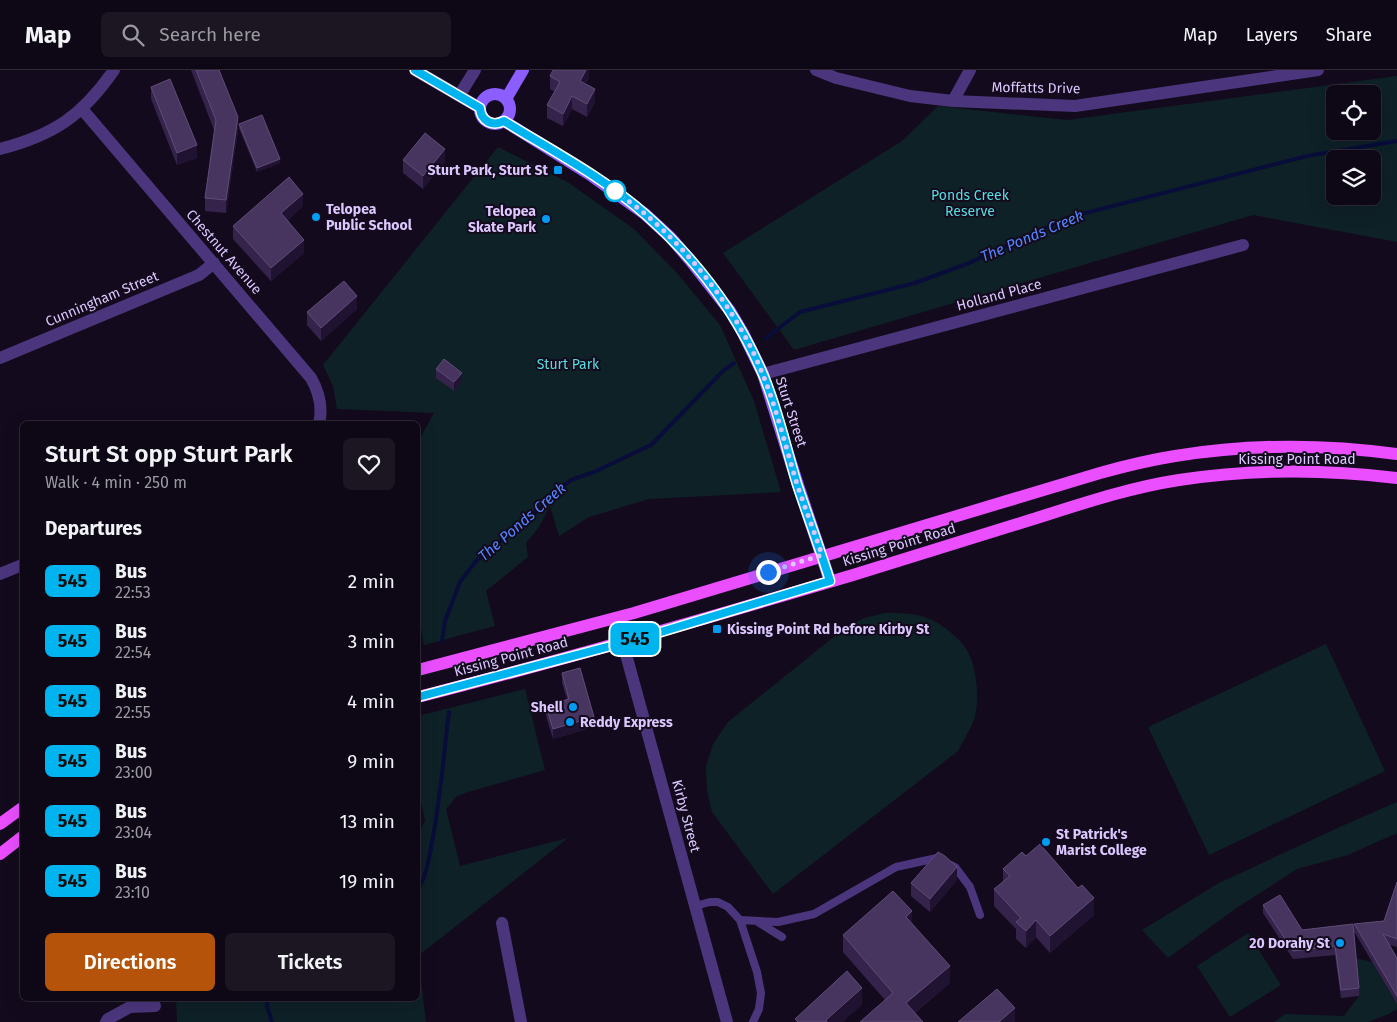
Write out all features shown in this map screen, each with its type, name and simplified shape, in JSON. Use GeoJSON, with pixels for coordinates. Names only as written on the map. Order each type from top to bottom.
{"type":"FeatureCollection","features":[{"type":"Feature","properties":{"kind":"main road","name":"Kissing Point Road"},"geometry":{"type":"LineString","coordinates":[[420,669],[616,618],[1100,473],[1174,456],[1220,450],[1269,447],[1334,448],[1397,454]]}},
{"type":"Feature","properties":{"kind":"main road","name":"Kissing Point Road"},"geometry":{"type":"LineString","coordinates":[[420,696],[623,642],[1145,486],[1230,474],[1298,471],[1397,478]]}},
{"type":"Feature","properties":{"kind":"main road"},"geometry":{"type":"LineString","coordinates":[[0,824],[20,809]]}},
{"type":"Feature","properties":{"kind":"main road"},"geometry":{"type":"LineString","coordinates":[[0,854],[20,839]]}},
{"type":"Feature","properties":{"kind":"street"},"geometry":{"type":"LineString","coordinates":[[0,149],[37,138],[53,130],[82,109],[114,70]]}},
{"type":"Feature","properties":{"kind":"street"},"geometry":{"type":"LineString","coordinates":[[415,70],[480,108]]}},
{"type":"Feature","properties":{"kind":"street"},"geometry":{"type":"LineString","coordinates":[[459,96],[475,70]]}},
{"type":"Feature","properties":{"kind":"street"},"geometry":{"type":"LineString","coordinates":[[506,99],[524,70]]}},
{"type":"Feature","properties":{"kind":"street","name":"Moffatts Drive"},"geometry":{"type":"LineString","coordinates":[[816,70],[836,78],[910,96],[953,101],[1075,106],[1318,70]]}},
{"type":"Feature","properties":{"kind":"street"},"geometry":{"type":"LineString","coordinates":[[953,101],[970,70]]}},
{"type":"Feature","properties":{"kind":"street"},"geometry":{"type":"LineString","coordinates":[[490,94],[499,94],[509,102],[510,110],[507,118],[496,124],[488,122],[482,116],[480,108],[483,100],[490,94]]}},
{"type":"Feature","properties":{"kind":"street","name":"Chestnut Avenue"},"geometry":{"type":"LineString","coordinates":[[82,109],[311,378],[319,395],[320,421]]}},
{"type":"Feature","properties":{"kind":"street","name":"Sturt Street"},"geometry":{"type":"LineString","coordinates":[[504,121],[618,193],[645,214],[671,238],[730,311],[763,374],[830,581]]}},
{"type":"Feature","properties":{"kind":"street","name":"Holland Place"},"geometry":{"type":"LineString","coordinates":[[763,374],[1243,245]]}},
{"type":"Feature","properties":{"kind":"street","name":"Cunningham Street"},"geometry":{"type":"LineString","coordinates":[[0,358],[199,275],[214,263]]}},
{"type":"Feature","properties":{"kind":"street"},"geometry":{"type":"LineString","coordinates":[[0,574],[20,565]]}},
{"type":"Feature","properties":{"kind":"street","name":"Kirby Street"},"geometry":{"type":"LineString","coordinates":[[616,618],[727,1022]]}},
{"type":"Feature","properties":{"kind":"street"},"geometry":{"type":"LineString","coordinates":[[502,923],[521,1022]]}},
{"type":"Feature","properties":{"kind":"street"},"geometry":{"type":"LineString","coordinates":[[106,1022],[130,1007],[156,1006]]}},
{"type":"Feature","properties":{"kind":"lane"},"geometry":{"type":"LineString","coordinates":[[740,920],[778,922],[814,914],[896,867],[937,858],[955,867],[970,887],[980,915]]}},
{"type":"Feature","properties":{"kind":"lane"},"geometry":{"type":"LineString","coordinates":[[695,906],[718,902],[728,907],[740,920],[761,993],[759,1009],[753,1022]]}},
{"type":"Feature","properties":{"kind":"lane"},"geometry":{"type":"LineString","coordinates":[[756,921],[782,937]]}},
{"type":"Feature","properties":{"kind":"green space","name":"Ponds Creek Reserve"},"geometry":{"type":"Polygon","coordinates":[[[1397,76],[1397,242],[1253,215],[794,350],[723,253],[902,141],[938,106],[1067,120],[1326,85],[1326,140],[1381,140],[1381,85],[1330,85],[1397,76]]]}},
{"type":"Feature","properties":{"kind":"green space","name":"Sturt Park"},"geometry":{"type":"Polygon","coordinates":[[[498,147],[569,183],[634,229],[677,273],[720,325],[754,401],[781,492],[649,499],[589,517],[559,536],[550,506],[539,527],[526,543],[528,557],[486,591],[495,626],[424,645],[420,622],[420,438],[434,413],[337,409],[333,386],[323,365],[498,147]]]}},
{"type":"Feature","properties":{"kind":"green space"},"geometry":{"type":"Polygon","coordinates":[[[885,613],[912,614],[927,618],[944,628],[961,642],[968,652],[974,667],[977,704],[974,720],[958,751],[773,894],[712,812],[707,790],[706,767],[713,744],[728,722],[846,627],[864,618],[885,613]]]}},
{"type":"Feature","properties":{"kind":"green space"},"geometry":{"type":"Polygon","coordinates":[[[1326,644],[1385,771],[1209,855],[1148,727],[1326,644]]]}},
{"type":"Feature","properties":{"kind":"green space"},"geometry":{"type":"Polygon","coordinates":[[[525,689],[545,770],[457,796],[446,809],[460,866],[568,838],[420,954],[420,831],[425,820],[420,799],[420,715],[525,689]]]}},
{"type":"Feature","properties":{"kind":"green space"},"geometry":{"type":"Polygon","coordinates":[[[1397,802],[1397,833],[1348,855],[1297,869],[1235,909],[1168,958],[1142,930],[1219,883],[1397,802]]]}},
{"type":"Feature","properties":{"kind":"green space"},"geometry":{"type":"Polygon","coordinates":[[[1248,933],[1281,985],[1230,1017],[1197,966],[1248,933]]]}},
{"type":"Feature","properties":{"kind":"green space"},"geometry":{"type":"Polygon","coordinates":[[[1355,958],[1372,962],[1397,1004],[1397,1009],[1368,1022],[1274,1022],[1285,1014],[1344,1016],[1359,996],[1355,958]]]}},
{"type":"Feature","properties":{"kind":"green space"},"geometry":{"type":"Polygon","coordinates":[[[420,972],[426,1022],[177,1022],[176,1001],[420,1001],[420,972]]]}},
{"type":"Feature","properties":{"kind":"building"},"geometry":{"type":"Polygon","coordinates":[[[196,70],[219,70],[238,117],[226,200],[205,198],[216,120],[196,70]]]}},
{"type":"Feature","properties":{"kind":"building"},"geometry":{"type":"Polygon","coordinates":[[[553,70],[586,70],[580,81],[595,89],[587,104],[572,96],[563,114],[547,105],[560,82],[550,76],[553,70]]]}},
{"type":"Feature","properties":{"kind":"building"},"geometry":{"type":"Polygon","coordinates":[[[170,79],[197,145],[177,153],[151,87],[170,79]]]}},
{"type":"Feature","properties":{"kind":"building"},"geometry":{"type":"Polygon","coordinates":[[[262,115],[280,159],[257,168],[239,124],[262,115]]]}},
{"type":"Feature","properties":{"kind":"building"},"geometry":{"type":"Polygon","coordinates":[[[425,133],[445,149],[423,176],[403,160],[425,133]]]}},
{"type":"Feature","properties":{"kind":"building"},"geometry":{"type":"Polygon","coordinates":[[[289,177],[303,194],[281,213],[304,240],[271,268],[233,226],[289,177]]]}},
{"type":"Feature","properties":{"kind":"building"},"geometry":{"type":"Polygon","coordinates":[[[344,281],[357,296],[321,328],[307,312],[344,281]]]}},
{"type":"Feature","properties":{"kind":"building"},"geometry":{"type":"Polygon","coordinates":[[[444,359],[462,373],[454,382],[436,369],[444,359]]]}},
{"type":"Feature","properties":{"kind":"building"},"geometry":{"type":"Polygon","coordinates":[[[580,668],[594,717],[553,729],[546,706],[569,699],[562,673],[580,668]]]}},
{"type":"Feature","properties":{"kind":"building"},"geometry":{"type":"Polygon","coordinates":[[[1040,844],[1078,888],[1082,885],[1094,898],[1050,936],[1036,920],[1026,931],[1016,922],[1021,918],[994,889],[1010,876],[1003,869],[1022,852],[1026,856],[1040,844]]]}},
{"type":"Feature","properties":{"kind":"building"},"geometry":{"type":"Polygon","coordinates":[[[938,852],[957,867],[930,899],[911,883],[938,852]]]}},
{"type":"Feature","properties":{"kind":"building"},"geometry":{"type":"Polygon","coordinates":[[[1397,882],[1397,939],[1383,934],[1397,958],[1397,996],[1354,924],[1384,921],[1397,882]]]}},
{"type":"Feature","properties":{"kind":"building"},"geometry":{"type":"Polygon","coordinates":[[[893,891],[912,911],[906,917],[950,966],[906,1003],[923,1022],[860,1022],[893,993],[843,935],[893,891]]]}},
{"type":"Feature","properties":{"kind":"building"},"geometry":{"type":"Polygon","coordinates":[[[1280,895],[1302,930],[1353,924],[1359,988],[1341,990],[1335,946],[1293,951],[1263,905],[1280,895]]]}},
{"type":"Feature","properties":{"kind":"building"},"geometry":{"type":"Polygon","coordinates":[[[847,971],[862,988],[826,1020],[827,1022],[798,1022],[795,1019],[847,971]]]}},
{"type":"Feature","properties":{"kind":"building"},"geometry":{"type":"Polygon","coordinates":[[[997,989],[1015,1008],[999,1022],[958,1022],[997,989]]]}},
{"type":"Feature","properties":{"kind":"waterway","name":"The Ponds Creek"},"geometry":{"type":"LineString","coordinates":[[766,338],[800,312],[915,283],[969,263],[1070,217],[1307,156],[1397,141]]}},
{"type":"Feature","properties":{"kind":"waterway","name":"The Ponds Creek"},"geometry":{"type":"LineString","coordinates":[[442,641],[445,621],[460,582],[476,561],[533,515],[571,480],[594,472],[651,445],[724,370],[734,363]]}},
{"type":"Feature","properties":{"kind":"waterway","name":"The Ponds Creek"},"geometry":{"type":"LineString","coordinates":[[420,885],[430,854],[434,831],[449,712]]}},
{"type":"Feature","properties":{"kind":"waterway","name":"The Ponds Creek"},"geometry":{"type":"LineString","coordinates":[[267,1001],[272,1022]]}},
{"type":"Feature","properties":{"kind":"bus line","name":"545"},"geometry":{"type":"LineString","coordinates":[[415,70],[480,108],[484,120],[492,124],[504,121],[618,193],[671,238],[712,286],[743,333],[763,374],[830,581],[641,638],[420,696]]}},
{"type":"Feature","properties":{"kind":"place","name":"Sturt Park, Sturt St"},"geometry":{"type":"Point","coordinates":[558,170]}},
{"type":"Feature","properties":{"kind":"place","name":"Telopea Public School"},"geometry":{"type":"Point","coordinates":[316,217]}},
{"type":"Feature","properties":{"kind":"place","name":"Telopea Skate Park"},"geometry":{"type":"Point","coordinates":[546,219]}},
{"type":"Feature","properties":{"kind":"place","name":"Kissing Point Rd before Kirby St"},"geometry":{"type":"Point","coordinates":[717,629]}},
{"type":"Feature","properties":{"kind":"place","name":"Shell"},"geometry":{"type":"Point","coordinates":[573,707]}},
{"type":"Feature","properties":{"kind":"place","name":"Reddy Express"},"geometry":{"type":"Point","coordinates":[570,722]}},
{"type":"Feature","properties":{"kind":"place","name":"St Patrick's Marist College"},"geometry":{"type":"Point","coordinates":[1046,842]}},
{"type":"Feature","properties":{"kind":"place","name":"20 Dorahy St"},"geometry":{"type":"Point","coordinates":[1340,943]}},
{"type":"Feature","properties":{"kind":"route"},"geometry":{"type":"LineString","coordinates":[[615,191],[645,214],[671,238],[712,286],[743,333],[763,374],[822,555],[768,572]]}}]}
